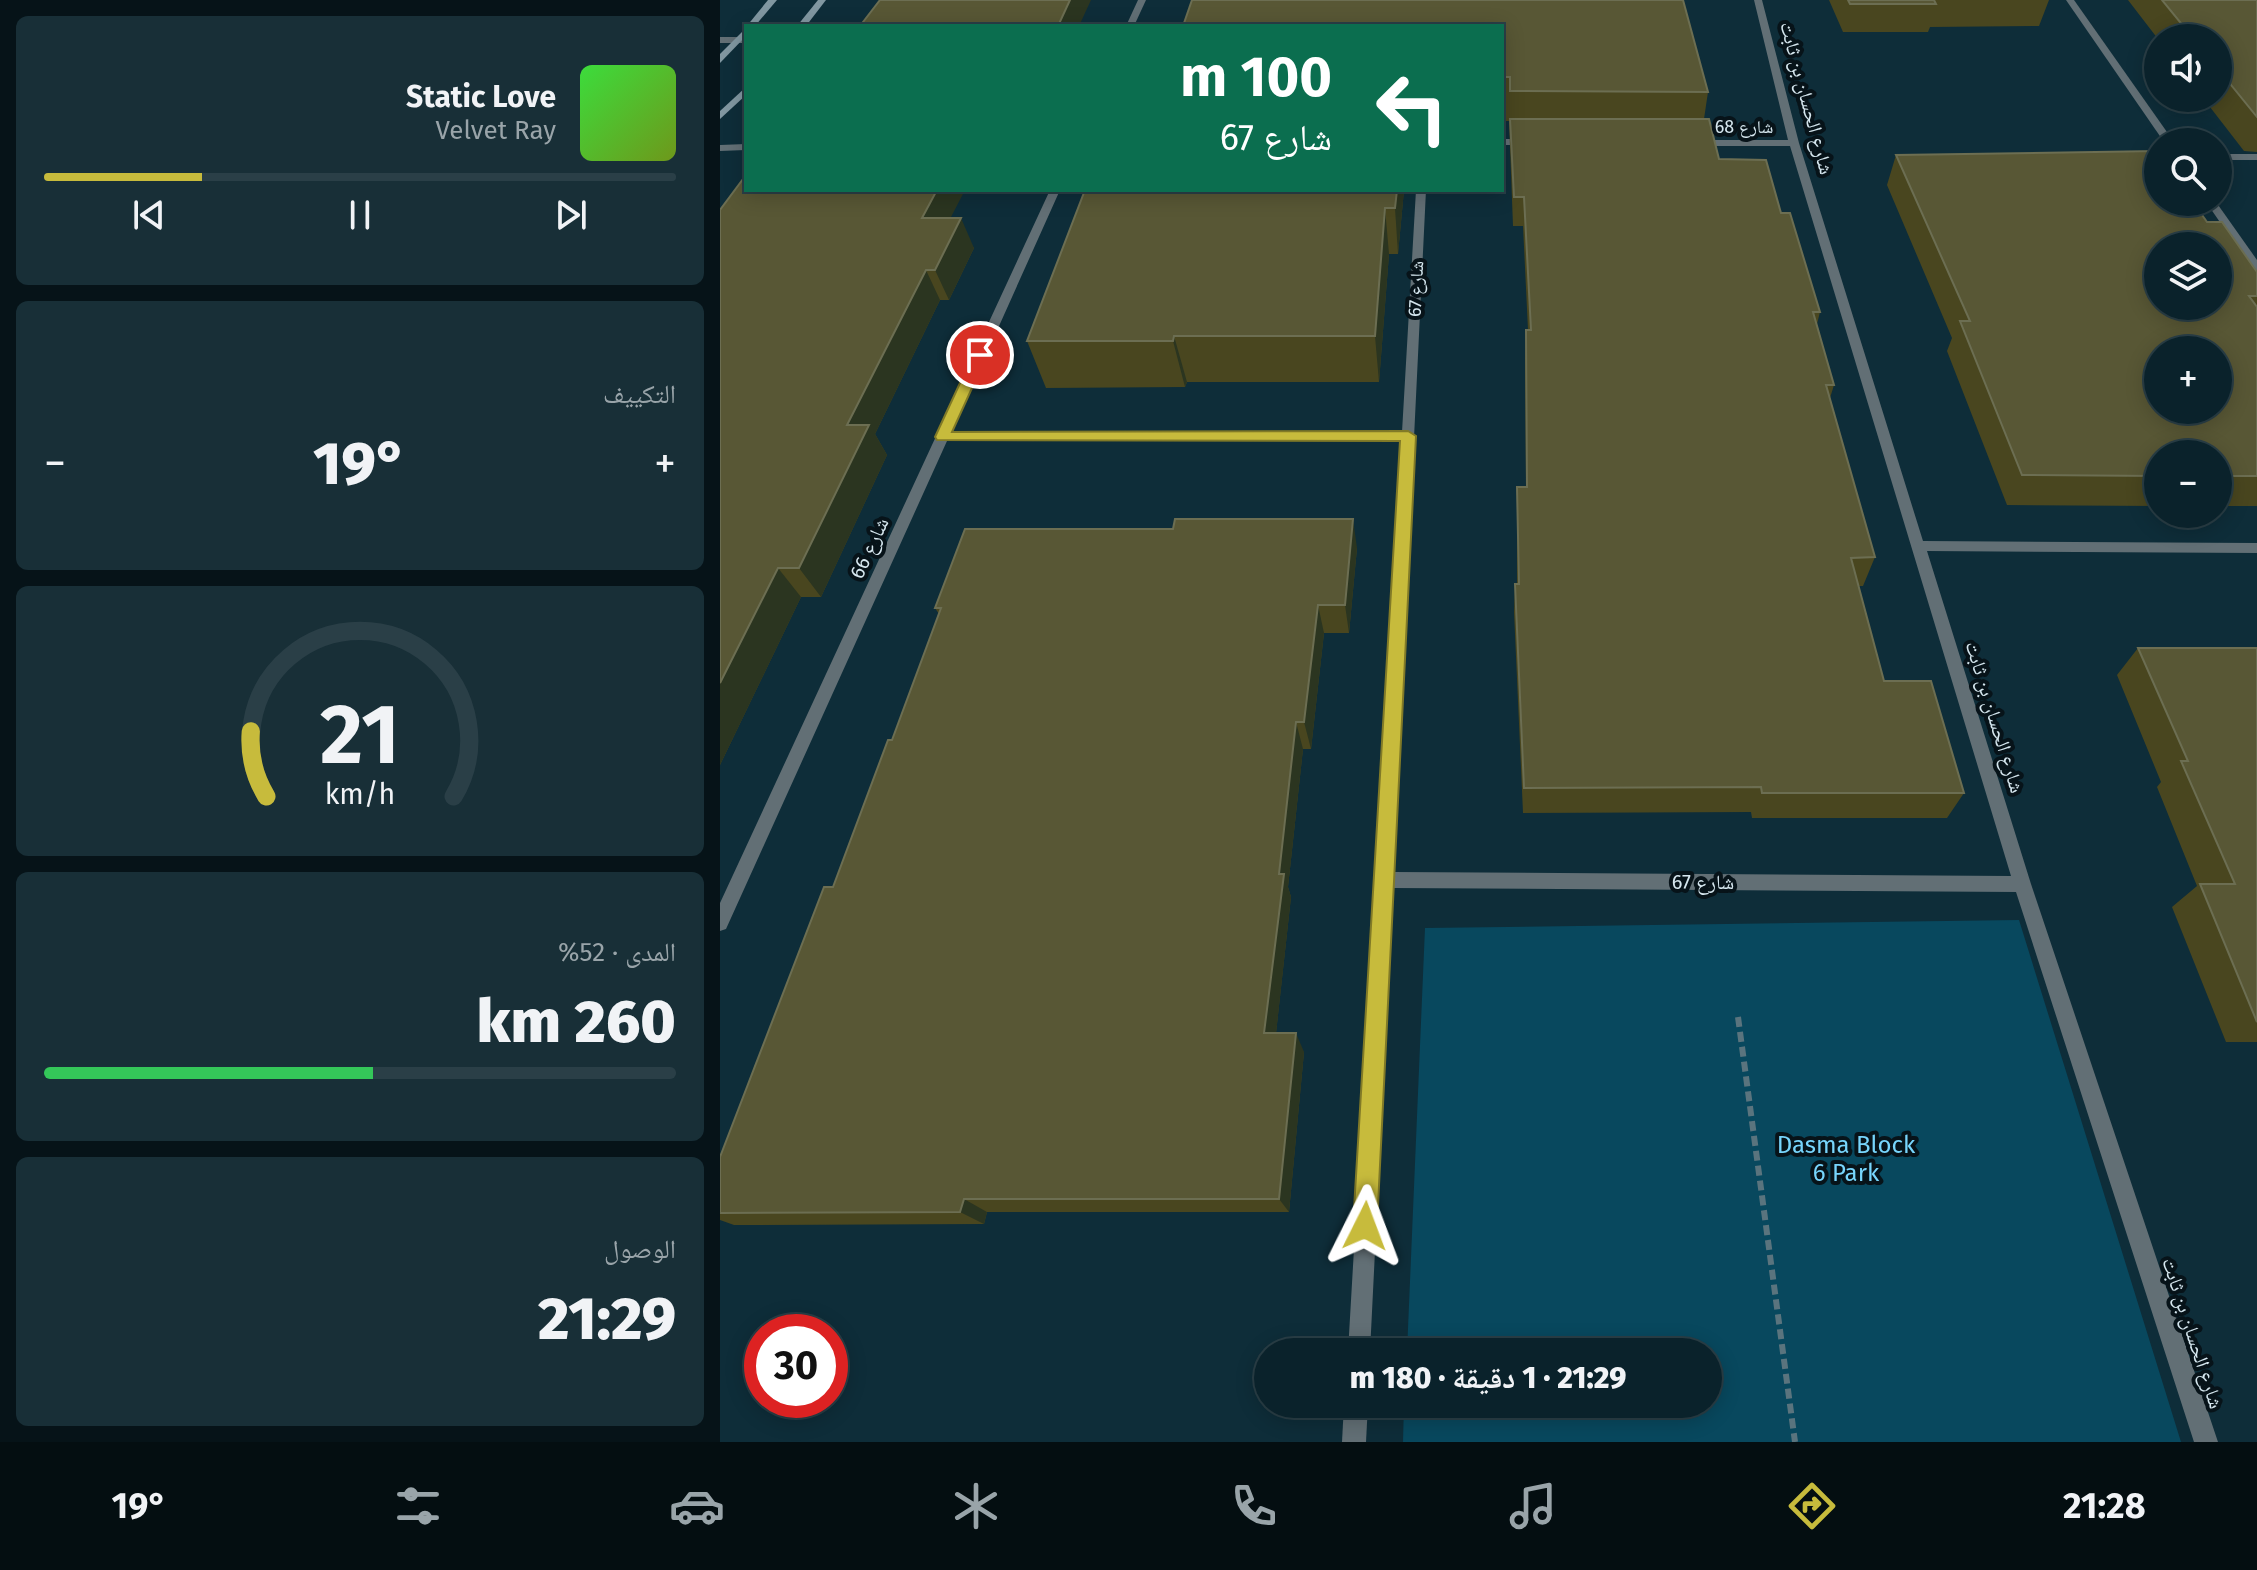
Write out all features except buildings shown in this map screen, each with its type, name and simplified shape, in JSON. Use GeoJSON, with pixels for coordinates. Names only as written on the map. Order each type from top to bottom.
{"type":"FeatureCollection","features":[{"type":"Feature","properties":{"kind":"street"},"geometry":{"type":"LineString","coordinates":[[752,24],[773,0]]}},
{"type":"Feature","properties":{"kind":"street"},"geometry":{"type":"LineString","coordinates":[[803,24],[822,0]]}},
{"type":"Feature","properties":{"kind":"street"},"geometry":{"type":"LineString","coordinates":[[1131,24],[1142,0]]}},
{"type":"Feature","properties":{"kind":"street","name":"شارع الحسان بن ثابت"},"geometry":{"type":"LineString","coordinates":[[1758,0],[1794,143],[2022,884],[2206,1442]]}},
{"type":"Feature","properties":{"kind":"street"},"geometry":{"type":"LineString","coordinates":[[2070,0],[2159,128]]}},
{"type":"Feature","properties":{"kind":"street"},"geometry":{"type":"LineString","coordinates":[[720,40],[742,40]]}},
{"type":"Feature","properties":{"kind":"street"},"geometry":{"type":"LineString","coordinates":[[720,60],[742,40]]}},
{"type":"Feature","properties":{"kind":"street"},"geometry":{"type":"LineString","coordinates":[[720,116],[744,92]]}},
{"type":"Feature","properties":{"kind":"street"},"geometry":{"type":"LineString","coordinates":[[1504,142],[1548,143]]}},
{"type":"Feature","properties":{"kind":"street","name":"شارع 68"},"geometry":{"type":"LineString","coordinates":[[1687,143],[1794,143]]}},
{"type":"Feature","properties":{"kind":"street"},"geometry":{"type":"LineString","coordinates":[[720,148],[744,147]]}},
{"type":"Feature","properties":{"kind":"street"},"geometry":{"type":"LineString","coordinates":[[2232,157],[2257,157]]}},
{"type":"Feature","properties":{"kind":"street","name":"شارع 66"},"geometry":{"type":"LineString","coordinates":[[720,923],[1054,192]]}},
{"type":"Feature","properties":{"kind":"street","name":"شارع 67"},"geometry":{"type":"LineString","coordinates":[[1360,1338],[1421,192]]}},
{"type":"Feature","properties":{"kind":"street"},"geometry":{"type":"LineString","coordinates":[[2221,216],[2257,268]]}},
{"type":"Feature","properties":{"kind":"street"},"geometry":{"type":"LineString","coordinates":[[942,437],[1408,436]]}},
{"type":"Feature","properties":{"kind":"street"},"geometry":{"type":"LineString","coordinates":[[1920,546],[2257,548]]}},
{"type":"Feature","properties":{"kind":"street","name":"شارع 67"},"geometry":{"type":"LineString","coordinates":[[1384,880],[2022,884]]}},
{"type":"Feature","properties":{"kind":"street"},"geometry":{"type":"LineString","coordinates":[[1354,1442],[1355,1418]]}},
{"type":"Feature","properties":{"kind":"path"},"geometry":{"type":"LineString","coordinates":[[1738,1017],[1795,1442]]}},
{"type":"Feature","properties":{"kind":"green space","name":"Dasma Block 6 Park"},"geometry":{"type":"Polygon","coordinates":[[[2019,920],[2181,1442],[1403,1442],[1404,1418],[1722,1418],[1722,1338],[1408,1338],[1425,928],[2019,920]]]}},
{"type":"Feature","properties":{"kind":"route"},"geometry":{"type":"LineString","coordinates":[[980,355],[942,437],[1408,436],[1365,1226]]}}]}
